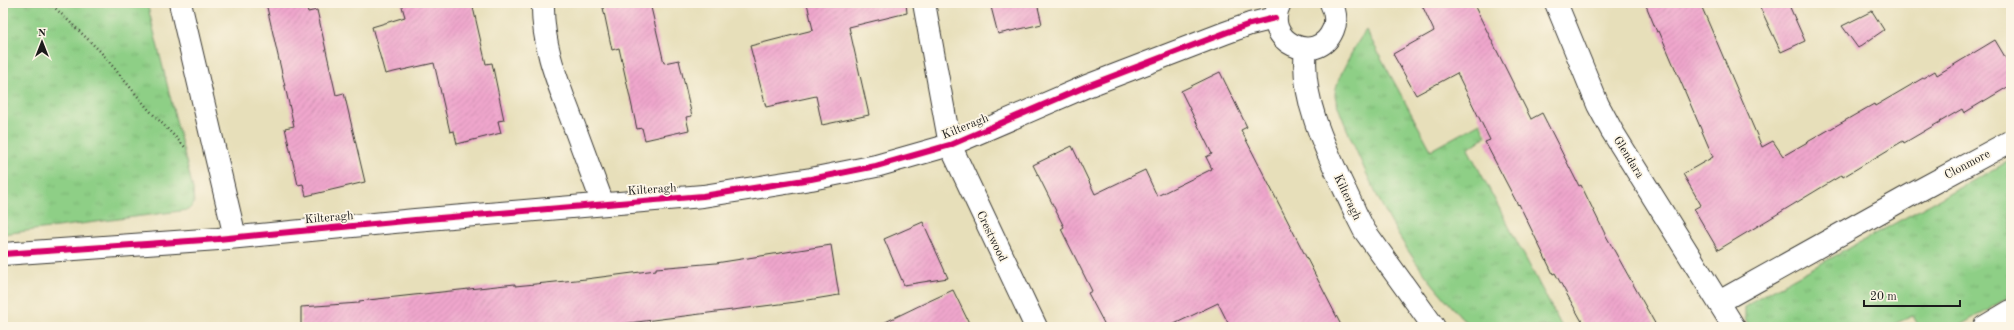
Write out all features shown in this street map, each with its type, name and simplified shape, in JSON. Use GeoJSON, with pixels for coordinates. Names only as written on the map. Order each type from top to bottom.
{"type":"FeatureCollection","features":[{"type":"Feature","properties":{"kind":"street"},"geometry":{"type":"LineString","coordinates":[[180,3],[235,237]]}},
{"type":"Feature","properties":{"kind":"street"},"geometry":{"type":"LineString","coordinates":[[543,3],[542,19],[555,76],[603,204]]}},
{"type":"Feature","properties":{"kind":"street","name":"Kilteragh"},"geometry":{"type":"LineString","coordinates":[[924,3],[950,145]]}},
{"type":"Feature","properties":{"kind":"street"},"geometry":{"type":"LineString","coordinates":[[1278,11],[1277,28],[1281,36],[1296,47],[1306,49],[1315,47],[1324,42],[1331,35],[1335,17],[1331,3]]}},
{"type":"Feature","properties":{"kind":"street","name":"Glendara"},"geometry":{"type":"LineString","coordinates":[[1556,3],[1598,105],[1612,131],[1734,327]]}},
{"type":"Feature","properties":{"kind":"street","name":"Kilteragh"},"geometry":{"type":"LineString","coordinates":[[3,254],[235,237],[703,196],[811,179],[876,166],[950,145],[1087,86],[1250,24],[1278,11]]}},
{"type":"Feature","properties":{"kind":"street","name":"Kilteragh"},"geometry":{"type":"LineString","coordinates":[[1306,49],[1304,65],[1305,81],[1313,113],[1361,225],[1406,290],[1434,327]]}},
{"type":"Feature","properties":{"kind":"street","name":"Clonmore"},"geometry":{"type":"LineString","coordinates":[[1719,302],[1923,188],[2011,141]]}},
{"type":"Feature","properties":{"kind":"street","name":"Crestwood"},"geometry":{"type":"LineString","coordinates":[[950,145],[1036,327]]}},
{"type":"Feature","properties":{"kind":"street"},"geometry":{"type":"LineString","coordinates":[[1984,327],[2011,311]]}},
{"type":"Feature","properties":{"kind":"path"},"geometry":{"type":"LineString","coordinates":[[50,3],[100,51],[149,110],[180,144],[198,156],[218,164]]}},
{"type":"Feature","properties":{"kind":"green space"},"geometry":{"type":"Polygon","coordinates":[[[3,3],[147,3],[193,189],[194,204],[188,210],[3,234],[3,3]]]}},
{"type":"Feature","properties":{"kind":"green space"},"geometry":{"type":"Polygon","coordinates":[[[1366,30],[1431,150],[1480,123],[1486,136],[1468,149],[1562,327],[1470,327],[1445,299],[1407,249],[1384,210],[1358,155],[1342,118],[1335,95],[1342,71],[1366,30]]]}},
{"type":"Feature","properties":{"kind":"green space"},"geometry":{"type":"Polygon","coordinates":[[[2011,160],[2011,296],[1957,327],[1919,327],[1913,316],[1887,327],[1750,327],[1745,318],[1745,308],[1754,300],[2011,160]]]}},
{"type":"Feature","properties":{"kind":"building"},"geometry":{"type":"Polygon","coordinates":[[[266,3],[306,3],[308,12],[317,10],[336,95],[344,93],[365,182],[306,196],[303,184],[298,185],[285,128],[294,126],[266,3]]]}},
{"type":"Feature","properties":{"kind":"building"},"geometry":{"type":"Polygon","coordinates":[[[401,3],[472,3],[486,64],[492,63],[504,120],[498,121],[501,133],[457,144],[454,131],[450,132],[434,63],[385,74],[372,27],[405,17],[401,3]]]}},
{"type":"Feature","properties":{"kind":"building"},"geometry":{"type":"Polygon","coordinates":[[[602,3],[650,3],[664,63],[679,60],[692,116],[686,117],[689,130],[645,140],[642,128],[637,129],[619,48],[612,50],[602,3]]]}},
{"type":"Feature","properties":{"kind":"building"},"geometry":{"type":"Polygon","coordinates":[[[807,3],[906,3],[907,13],[849,27],[869,115],[822,125],[816,96],[766,107],[750,46],[813,30],[807,3]]]}},
{"type":"Feature","properties":{"kind":"building"},"geometry":{"type":"Polygon","coordinates":[[[990,3],[1037,3],[1042,24],[998,34],[990,3]]]}},
{"type":"Feature","properties":{"kind":"building"},"geometry":{"type":"Polygon","coordinates":[[[1421,3],[1473,3],[1531,119],[1542,113],[1579,186],[1581,185],[1605,234],[1657,327],[1585,327],[1555,273],[1553,274],[1519,204],[1518,205],[1485,142],[1490,140],[1457,73],[1416,95],[1393,54],[1434,31],[1421,3]]]}},
{"type":"Feature","properties":{"kind":"building"},"geometry":{"type":"Polygon","coordinates":[[[1645,3],[1700,3],[1762,147],[1773,141],[1783,156],[1874,104],[1875,106],[1935,71],[1937,75],[1995,40],[2011,67],[2011,85],[1964,113],[1962,109],[1904,143],[1903,141],[1843,177],[1842,175],[1718,250],[1694,209],[1701,205],[1683,174],[1713,157],[1659,31],[1657,32],[1645,3]]]}},
{"type":"Feature","properties":{"kind":"building"},"geometry":{"type":"Polygon","coordinates":[[[1758,3],[1788,3],[1805,41],[1781,52],[1758,3]]]}},
{"type":"Feature","properties":{"kind":"building"},"geometry":{"type":"Polygon","coordinates":[[[1872,11],[1884,30],[1858,48],[1842,26],[1872,11]]]}},
{"type":"Feature","properties":{"kind":"building"},"geometry":{"type":"Polygon","coordinates":[[[1220,72],[1247,127],[1241,130],[1342,327],[1230,327],[1218,303],[1168,327],[1106,327],[1088,293],[1092,291],[1061,229],[1064,227],[1033,165],[1072,146],[1095,194],[1145,170],[1157,196],[1212,169],[1206,157],[1212,154],[1181,91],[1220,72]]]}},
{"type":"Feature","properties":{"kind":"building"},"geometry":{"type":"Polygon","coordinates":[[[923,222],[948,278],[904,285],[884,239],[923,222]]]}},
{"type":"Feature","properties":{"kind":"building"},"geometry":{"type":"Polygon","coordinates":[[[831,245],[839,295],[796,302],[621,324],[621,326],[609,327],[301,327],[301,307],[359,303],[359,301],[515,284],[515,286],[586,279],[656,270],[656,268],[716,263],[831,245]]]}},
{"type":"Feature","properties":{"kind":"building"},"geometry":{"type":"Polygon","coordinates":[[[953,290],[971,327],[875,327],[925,303],[953,290]]]}},
{"type":"Feature","properties":{"kind":"cycle path"},"geometry":{"type":"LineString","coordinates":[[3,254],[218,239],[415,220],[703,196],[811,179],[876,166],[950,145],[1087,86],[1225,33],[1250,24],[1275,18]]}}]}
